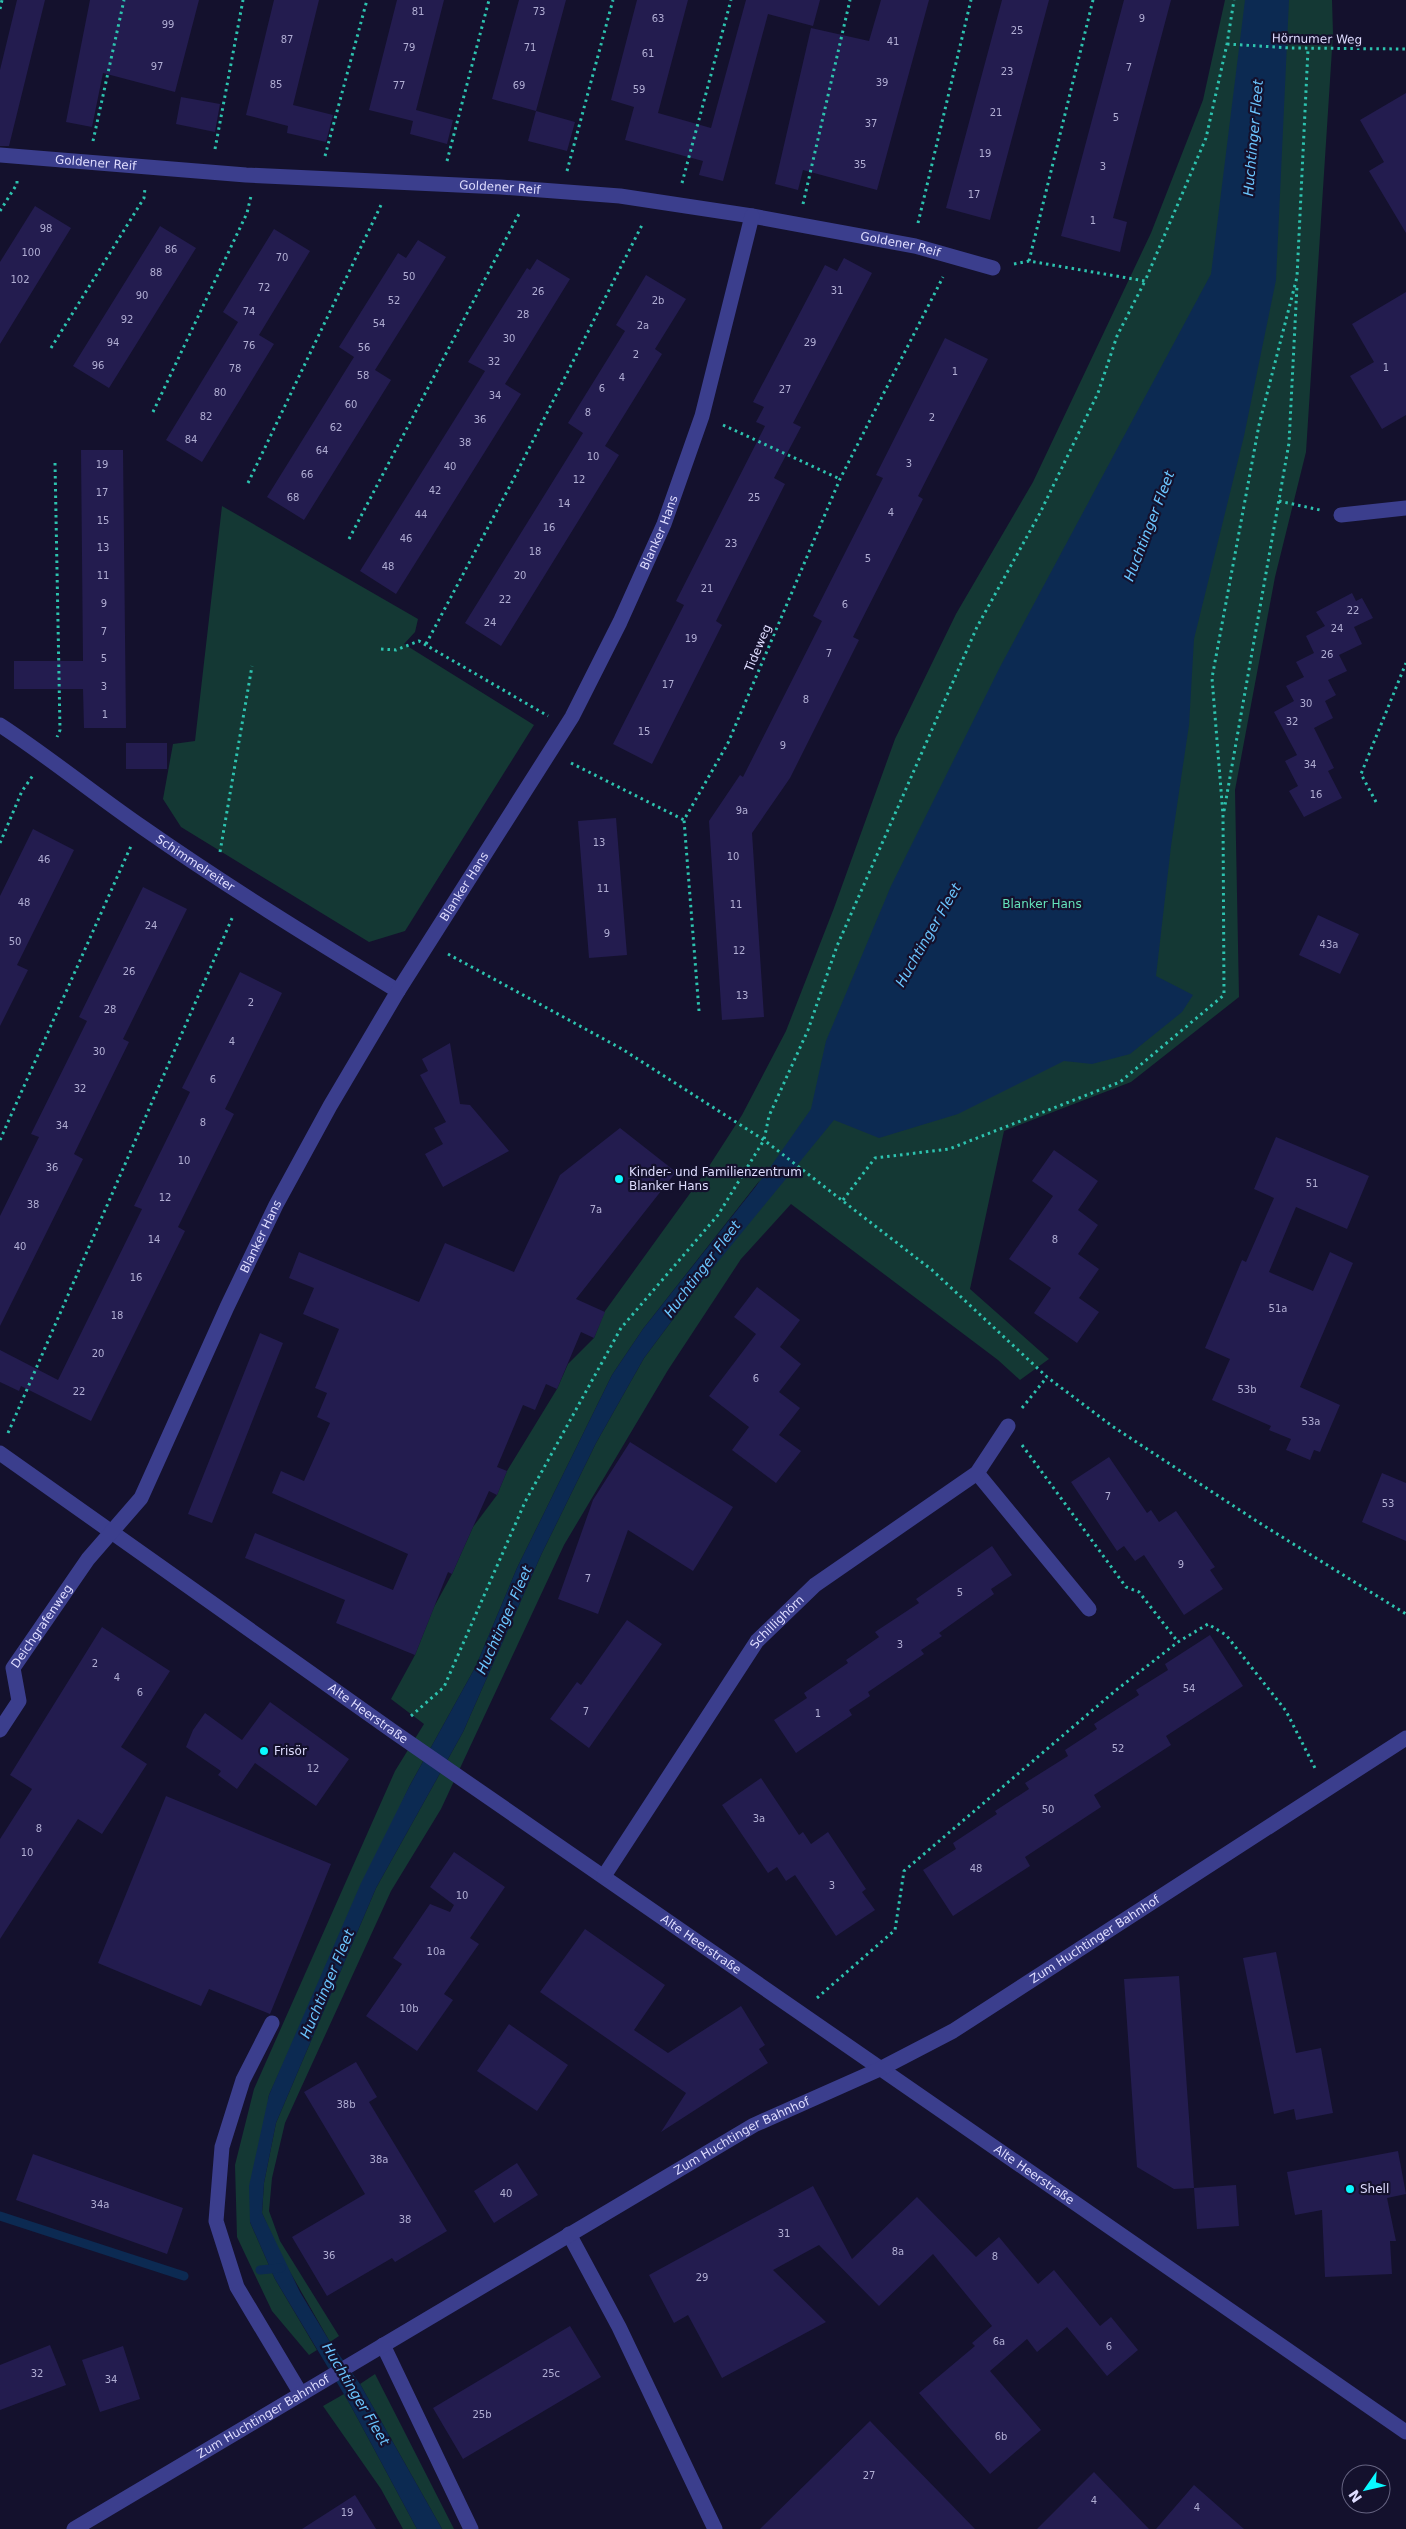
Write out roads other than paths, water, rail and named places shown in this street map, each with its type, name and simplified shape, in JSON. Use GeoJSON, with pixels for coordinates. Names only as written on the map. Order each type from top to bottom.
{"type":"FeatureCollection","features":[{"type":"Feature","properties":{"kind":"street","name":"Goldener Reif"},"geometry":{"type":"LineString","coordinates":[[0,155],[90,164],[256,176],[527,189],[653,201],[752,216],[915,246],[994,268]]}},
{"type":"Feature","properties":{"kind":"street","name":"Blanker Hans"},"geometry":{"type":"LineString","coordinates":[[113,1532],[141,1498],[227,1307],[276,1205],[330,1106],[398,991],[566,726],[620,622],[664,524],[702,416],[752,216]]}},
{"type":"Feature","properties":{"kind":"street"},"geometry":{"type":"LineString","coordinates":[[1341,515],[1406,508]]}},
{"type":"Feature","properties":{"kind":"street","name":"Schimmelreiter"},"geometry":{"type":"LineString","coordinates":[[0,725],[47,755],[140,826],[242,895],[398,991]]}},
{"type":"Feature","properties":{"kind":"street","name":"Schillighörn"},"geometry":{"type":"LineString","coordinates":[[604,1876],[757,1641],[815,1585],[977,1473],[1008,1426]]}},
{"type":"Feature","properties":{"kind":"street","name":"Alte Heerstraße"},"geometry":{"type":"LineString","coordinates":[[2,1448],[113,1532],[394,1732],[1406,2432]]}},
{"type":"Feature","properties":{"kind":"street"},"geometry":{"type":"LineString","coordinates":[[977,1473],[1089,1609]]}},
{"type":"Feature","properties":{"kind":"street","name":"Deichgrafenweg"},"geometry":{"type":"LineString","coordinates":[[0,1730],[19,1701],[13,1668],[88,1559],[113,1532]]}},
{"type":"Feature","properties":{"kind":"street","name":"Zum Huchtinger Bahnhof"},"geometry":{"type":"LineString","coordinates":[[74,2529],[754,2125],[880,2069],[952,2031],[1406,1738]]}},
{"type":"Feature","properties":{"kind":"street"},"geometry":{"type":"LineString","coordinates":[[272,2023],[243,2080],[222,2147],[216,2221],[237,2287],[301,2394]]}},
{"type":"Feature","properties":{"kind":"street"},"geometry":{"type":"LineString","coordinates":[[569,2234],[619,2327],[715,2529]]}},
{"type":"Feature","properties":{"kind":"street"},"geometry":{"type":"LineString","coordinates":[[383,2345],[471,2529]]}},
{"type":"Feature","properties":{"kind":"water","name":"Blanker Hans"},"geometry":{"type":"Polygon","coordinates":[[[1245,0],[1289,0],[1276,280],[1244,436],[1194,639],[1189,725],[1171,846],[1156,976],[1193,995],[1182,1012],[1130,1054],[1092,1064],[1064,1061],[958,1114],[879,1138],[834,1120],[694,1291],[644,1358],[596,1443],[541,1555],[463,1732],[376,1888],[276,2123],[264,2183],[262,2213],[300,2292],[330,2342],[360,2384],[442,2529],[417,2529],[351,2406],[275,2279],[250,2222],[249,2186],[269,2095],[361,1883],[409,1787],[476,1666],[517,1568],[612,1375],[643,1329],[764,1176],[811,1109],[826,1041],[891,886],[1000,667],[1211,274],[1245,0]]]}},
{"type":"Feature","properties":{"kind":"waterway"},"geometry":{"type":"LineString","coordinates":[[0,2216],[184,2276]]}},
{"type":"Feature","properties":{"kind":"waterway"},"geometry":{"type":"LineString","coordinates":[[260,2270],[281,2268]]}},
{"type":"Feature","properties":{"kind":"place","name":"Kinder- und Familienzentrum Blanker Hans"},"geometry":{"type":"Point","coordinates":[619,1179]}},
{"type":"Feature","properties":{"kind":"place","name":"Frisör"},"geometry":{"type":"Point","coordinates":[264,1751]}},
{"type":"Feature","properties":{"kind":"place","name":"Shell"},"geometry":{"type":"Point","coordinates":[1350,2189]}},
{"type":"Feature","properties":{"kind":"water label","name":"Huchtinger Fleet"},"geometry":{"type":"Point","coordinates":[1253,138]}},
{"type":"Feature","properties":{"kind":"water label","name":"Huchtinger Fleet"},"geometry":{"type":"Point","coordinates":[1149,526]}},
{"type":"Feature","properties":{"kind":"water label","name":"Huchtinger Fleet"},"geometry":{"type":"Point","coordinates":[928,935]}},
{"type":"Feature","properties":{"kind":"water label","name":"Huchtinger Fleet"},"geometry":{"type":"Point","coordinates":[702,1269]}},
{"type":"Feature","properties":{"kind":"water label","name":"Huchtinger Fleet"},"geometry":{"type":"Point","coordinates":[504,1620]}},
{"type":"Feature","properties":{"kind":"water label","name":"Huchtinger Fleet"},"geometry":{"type":"Point","coordinates":[327,1984]}},
{"type":"Feature","properties":{"kind":"water label","name":"Huchtinger Fleet"},"geometry":{"type":"Point","coordinates":[356,2394]}}]}
